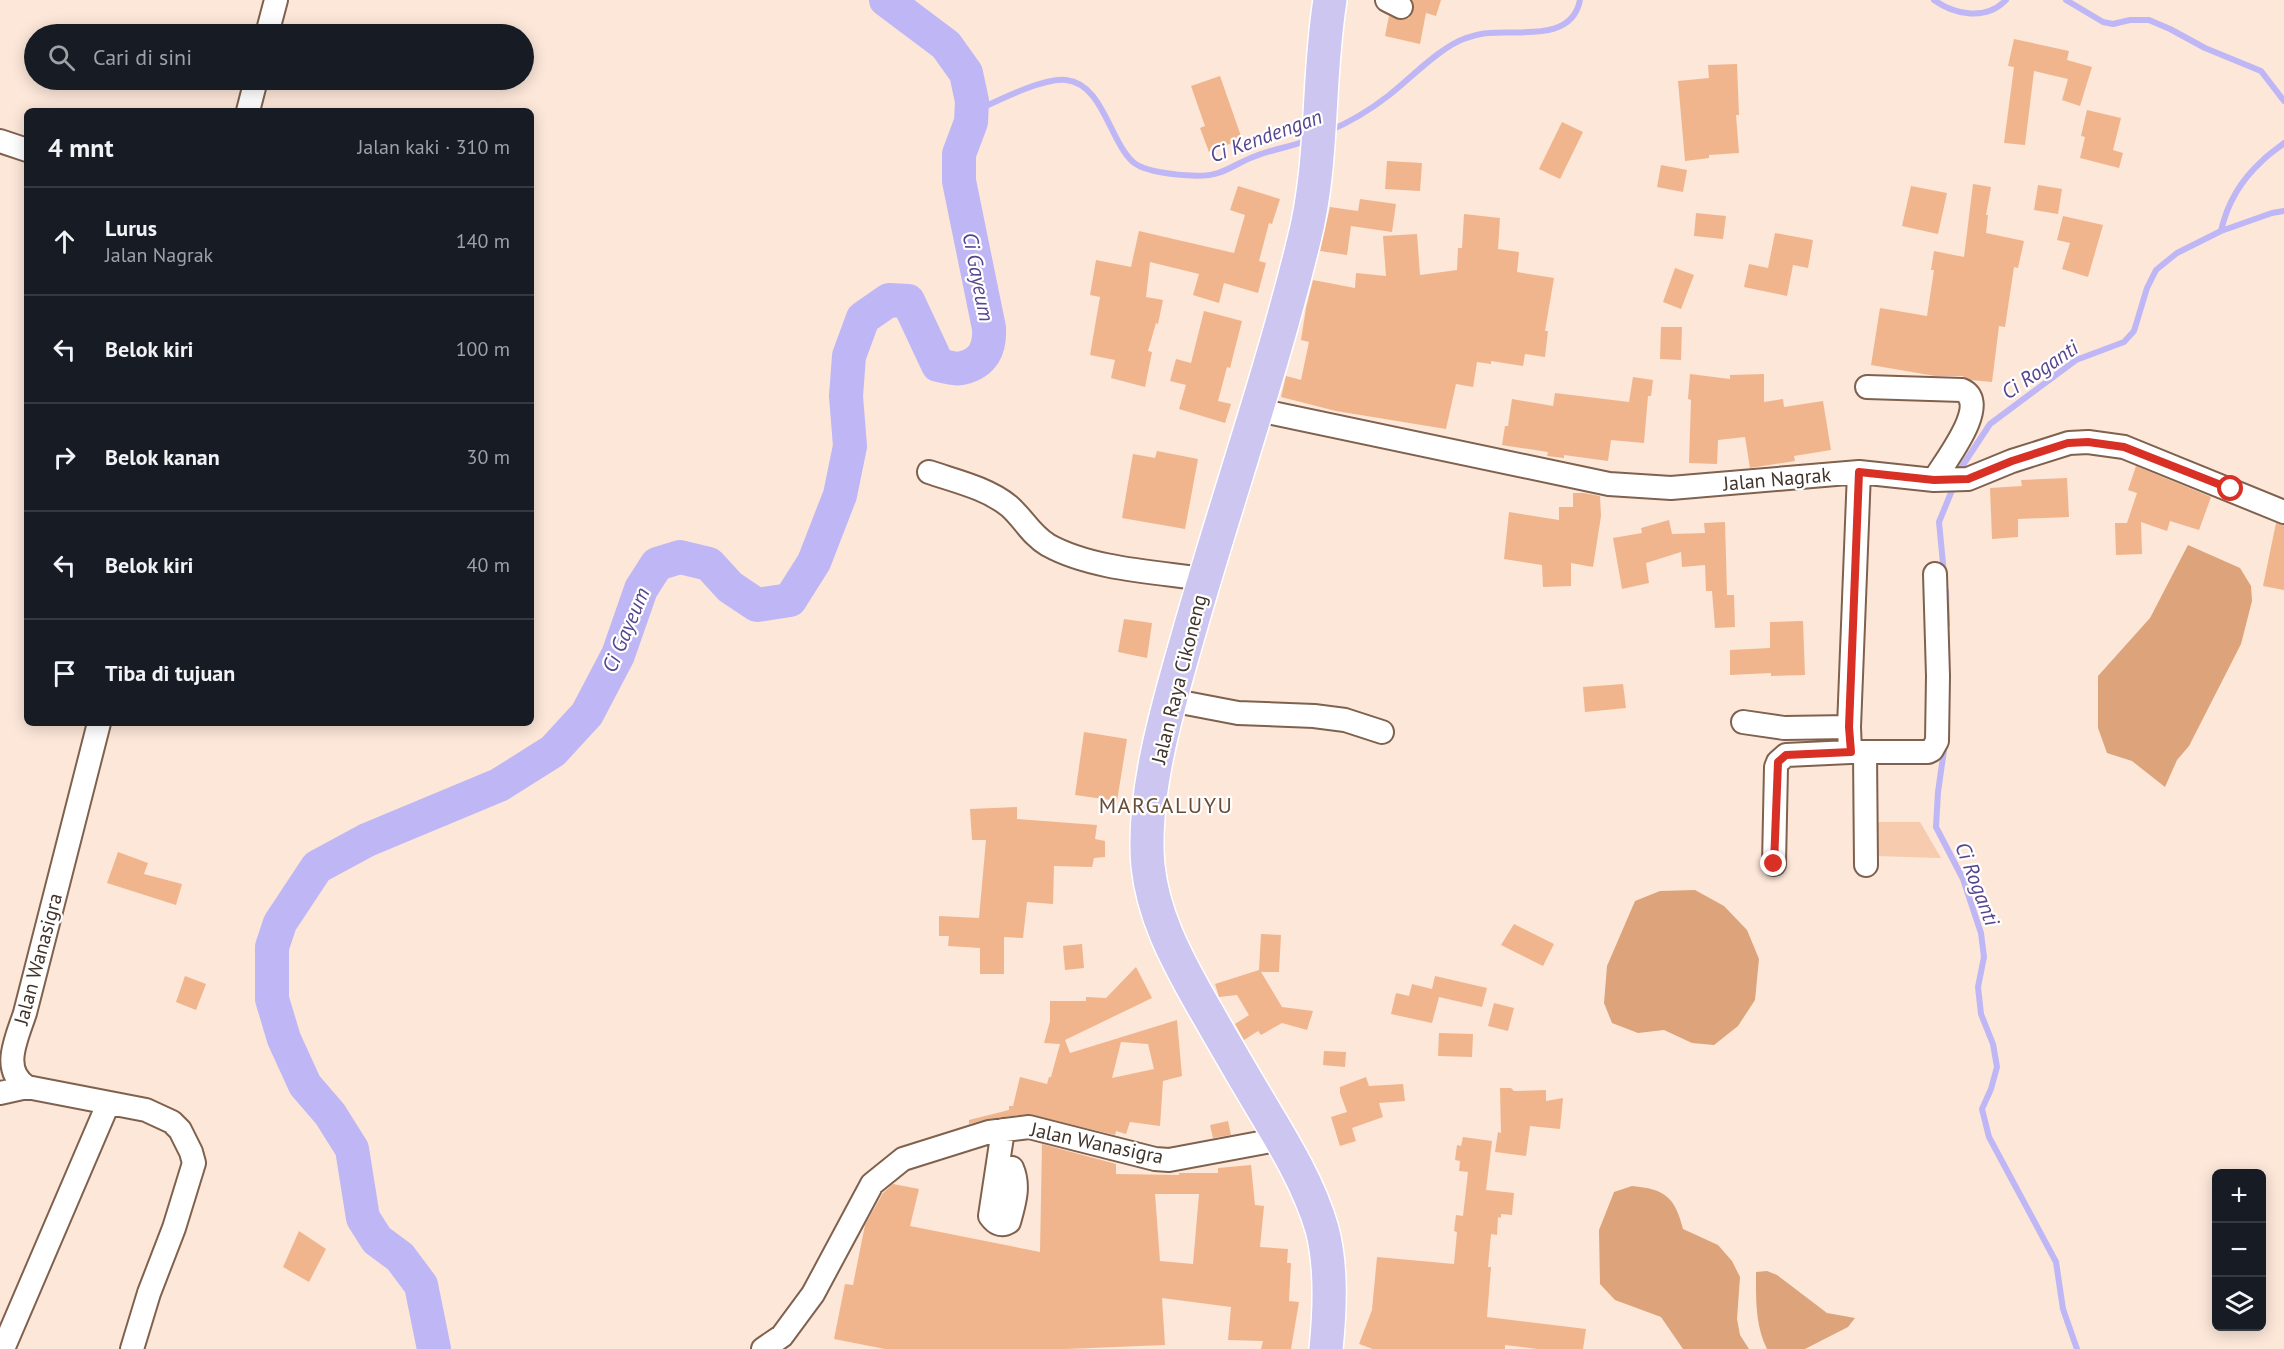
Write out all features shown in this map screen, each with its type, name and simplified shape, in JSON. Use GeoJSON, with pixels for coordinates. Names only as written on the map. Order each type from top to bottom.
{"type":"FeatureCollection","features":[{"type":"Feature","properties":{"kind":"highway","name":"Jalan Raya Cikoneng"},"geometry":{"type":"LineString","coordinates":[[1326,1349],[1329,1292],[1327,1262],[1323,1232],[1314,1203],[1281,1139],[1176,957],[1158,914],[1148,865],[1149,813],[1158,751],[1170,700],[1204,579],[1258,410],[1305,236],[1317,158],[1324,36],[1329,0]]}},
{"type":"Feature","properties":{"kind":"street"},"geometry":{"type":"LineString","coordinates":[[270,24],[276,0]]}},
{"type":"Feature","properties":{"kind":"street"},"geometry":{"type":"LineString","coordinates":[[249,108],[253,90]]}},
{"type":"Feature","properties":{"kind":"street"},"geometry":{"type":"LineString","coordinates":[[0,141],[24,149]]}},
{"type":"Feature","properties":{"kind":"street"},"geometry":{"type":"LineString","coordinates":[[1867,387],[1962,390],[1971,395],[1972,414],[1964,432],[1934,480]]}},
{"type":"Feature","properties":{"kind":"street","name":"Jalan Nagrak"},"geometry":{"type":"LineString","coordinates":[[1258,410],[1609,484],[1671,488],[1859,472],[1934,480],[1968,479],[2012,461],[2068,443],[2088,442],[2124,447],[2284,512]]}},
{"type":"Feature","properties":{"kind":"street"},"geometry":{"type":"LineString","coordinates":[[929,472],[991,494],[1010,507],[1030,531],[1047,544],[1075,557],[1204,579]]}},
{"type":"Feature","properties":{"kind":"street"},"geometry":{"type":"LineString","coordinates":[[1859,472],[1849,727],[1858,752],[1866,865]]}},
{"type":"Feature","properties":{"kind":"street"},"geometry":{"type":"LineString","coordinates":[[1774,864],[1776,767],[1786,755],[1858,752],[1923,753],[1935,747],[1938,676],[1935,574]]}},
{"type":"Feature","properties":{"kind":"street"},"geometry":{"type":"LineString","coordinates":[[1170,700],[1238,713],[1314,716],[1345,720],[1382,732]]}},
{"type":"Feature","properties":{"kind":"street"},"geometry":{"type":"LineString","coordinates":[[1743,722],[1784,728],[1849,727]]}},
{"type":"Feature","properties":{"kind":"street","name":"Jalan Wanasigra"},"geometry":{"type":"LineString","coordinates":[[27,1087],[18,1081],[12,1071],[12,1058],[98,726]]}},
{"type":"Feature","properties":{"kind":"street"},"geometry":{"type":"LineString","coordinates":[[1784,728],[1786,755]]}},
{"type":"Feature","properties":{"kind":"street"},"geometry":{"type":"LineString","coordinates":[[0,1093],[27,1087],[146,1110],[172,1122],[180,1130],[194,1163],[174,1228],[148,1293],[132,1349]]}},
{"type":"Feature","properties":{"kind":"street"},"geometry":{"type":"LineString","coordinates":[[3,1349],[108,1104]]}},
{"type":"Feature","properties":{"kind":"street","name":"Jalan Wanasigra"},"geometry":{"type":"LineString","coordinates":[[763,1349],[782,1336],[798,1317],[824,1275],[872,1184],[903,1159],[1003,1130],[1029,1127],[1141,1157],[1169,1160],[1281,1139]]}},
{"type":"Feature","properties":{"kind":"street"},"geometry":{"type":"LineString","coordinates":[[998,1164],[1003,1130]]}},
{"type":"Feature","properties":{"kind":"shaded area"},"geometry":{"type":"Polygon","coordinates":[[[2188,545],[2240,568],[2251,586],[2252,601],[2241,644],[2189,746],[2177,760],[2165,787],[2132,761],[2107,753],[2098,728],[2098,676],[2150,618],[2188,545]]]}},
{"type":"Feature","properties":{"kind":"shaded area"},"geometry":{"type":"Polygon","coordinates":[[[1877,822],[1920,822],[1941,858],[1876,856],[1877,822]]]}},
{"type":"Feature","properties":{"kind":"shaded area"},"geometry":{"type":"Polygon","coordinates":[[[1695,890],[1724,906],[1747,930],[1759,959],[1755,1000],[1738,1026],[1714,1045],[1692,1043],[1664,1030],[1638,1033],[1612,1023],[1604,1003],[1607,966],[1635,901],[1660,891],[1695,890]]]}},
{"type":"Feature","properties":{"kind":"shaded area"},"geometry":{"type":"Polygon","coordinates":[[[1632,1186],[1661,1192],[1672,1202],[1683,1229],[1718,1245],[1732,1261],[1740,1277],[1737,1319],[1740,1335],[1749,1349],[1683,1349],[1661,1317],[1615,1300],[1600,1284],[1599,1230],[1614,1192],[1632,1186]]]}},
{"type":"Feature","properties":{"kind":"shaded area"},"geometry":{"type":"Polygon","coordinates":[[[1767,1271],[1777,1275],[1827,1313],[1855,1318],[1848,1327],[1805,1349],[1767,1349],[1758,1321],[1756,1272],[1767,1271]]]}},
{"type":"Feature","properties":{"kind":"building"},"geometry":{"type":"Polygon","coordinates":[[[1412,0],[1441,0],[1436,16],[1426,13],[1420,44],[1385,36],[1389,16],[1401,20],[1409,18],[1414,7],[1412,0]]]}},
{"type":"Feature","properties":{"kind":"building"},"geometry":{"type":"Polygon","coordinates":[[[2014,39],[2069,51],[2067,60],[2092,67],[2080,106],[2062,100],[2068,79],[2034,71],[2025,145],[2004,143],[2014,67],[2008,66],[2014,39]]]}},
{"type":"Feature","properties":{"kind":"building"},"geometry":{"type":"Polygon","coordinates":[[[1737,64],[1739,115],[1736,115],[1739,153],[1709,155],[1709,158],[1685,161],[1678,81],[1709,78],[1708,65],[1737,64]]]}},
{"type":"Feature","properties":{"kind":"building"},"geometry":{"type":"Polygon","coordinates":[[[1220,76],[1242,139],[1209,152],[1200,128],[1205,126],[1191,86],[1220,76]]]}},
{"type":"Feature","properties":{"kind":"building"},"geometry":{"type":"Polygon","coordinates":[[[2087,110],[2121,118],[2113,150],[2123,153],[2119,168],[2080,158],[2085,137],[2081,136],[2087,110]]]}},
{"type":"Feature","properties":{"kind":"building"},"geometry":{"type":"Polygon","coordinates":[[[1562,122],[1583,132],[1560,179],[1539,169],[1562,122]]]}},
{"type":"Feature","properties":{"kind":"building"},"geometry":{"type":"Polygon","coordinates":[[[1387,161],[1422,163],[1420,191],[1385,189],[1387,161]]]}},
{"type":"Feature","properties":{"kind":"building"},"geometry":{"type":"Polygon","coordinates":[[[1661,165],[1687,170],[1683,192],[1657,187],[1661,165]]]}},
{"type":"Feature","properties":{"kind":"building"},"geometry":{"type":"Polygon","coordinates":[[[1973,184],[1991,187],[1986,215],[1988,215],[1986,233],[2024,241],[2018,268],[2014,267],[2005,327],[1999,326],[1992,382],[1971,380],[1962,376],[1935,376],[1871,365],[1880,308],[1927,316],[1934,270],[1931,270],[1934,251],[1964,257],[1973,184]]]}},
{"type":"Feature","properties":{"kind":"building"},"geometry":{"type":"Polygon","coordinates":[[[2038,185],[2062,189],[2058,214],[2034,210],[2038,185]]]}},
{"type":"Feature","properties":{"kind":"building"},"geometry":{"type":"Polygon","coordinates":[[[1238,186],[1280,199],[1272,224],[1269,223],[1259,261],[1266,263],[1258,293],[1224,283],[1219,303],[1193,295],[1199,274],[1150,262],[1146,297],[1163,300],[1158,324],[1156,323],[1148,351],[1152,352],[1145,387],[1111,378],[1115,360],[1090,355],[1100,297],[1090,295],[1096,260],[1131,267],[1139,231],[1234,253],[1245,215],[1230,210],[1238,186]]]}},
{"type":"Feature","properties":{"kind":"building"},"geometry":{"type":"Polygon","coordinates":[[[1911,186],[1947,193],[1938,234],[1902,226],[1911,186]]]}},
{"type":"Feature","properties":{"kind":"building"},"geometry":{"type":"Polygon","coordinates":[[[1360,199],[1396,204],[1392,232],[1351,226],[1347,255],[1320,251],[1330,207],[1358,211],[1360,199]]]}},
{"type":"Feature","properties":{"kind":"building"},"geometry":{"type":"Polygon","coordinates":[[[1696,213],[1726,216],[1723,239],[1694,236],[1696,213]]]}},
{"type":"Feature","properties":{"kind":"building"},"geometry":{"type":"Polygon","coordinates":[[[1464,214],[1500,218],[1498,249],[1519,252],[1517,272],[1554,278],[1545,331],[1548,331],[1545,357],[1525,354],[1523,366],[1491,361],[1491,364],[1477,362],[1473,387],[1456,384],[1446,429],[1336,411],[1281,397],[1286,376],[1301,380],[1309,342],[1301,340],[1313,280],[1355,288],[1356,273],[1386,276],[1383,236],[1417,234],[1420,275],[1457,270],[1458,248],[1462,248],[1464,214]]]}},
{"type":"Feature","properties":{"kind":"building"},"geometry":{"type":"Polygon","coordinates":[[[2063,216],[2103,225],[2088,277],[2062,269],[2070,243],[2057,240],[2063,216]]]}},
{"type":"Feature","properties":{"kind":"building"},"geometry":{"type":"Polygon","coordinates":[[[1775,233],[1813,240],[1808,268],[1793,265],[1787,296],[1744,287],[1749,264],[1768,268],[1775,233]]]}},
{"type":"Feature","properties":{"kind":"building"},"geometry":{"type":"Polygon","coordinates":[[[1675,268],[1694,275],[1681,309],[1663,302],[1675,268]]]}},
{"type":"Feature","properties":{"kind":"building"},"geometry":{"type":"Polygon","coordinates":[[[1204,311],[1242,321],[1230,368],[1227,367],[1218,401],[1231,404],[1225,423],[1179,409],[1186,385],[1170,381],[1176,359],[1191,363],[1204,311]]]}},
{"type":"Feature","properties":{"kind":"building"},"geometry":{"type":"Polygon","coordinates":[[[1661,327],[1682,327],[1681,360],[1660,359],[1661,327]]]}},
{"type":"Feature","properties":{"kind":"building"},"geometry":{"type":"Polygon","coordinates":[[[1690,374],[1730,379],[1730,375],[1764,374],[1764,402],[1783,399],[1784,407],[1823,401],[1831,450],[1794,456],[1795,461],[1750,468],[1745,437],[1718,440],[1717,464],[1689,463],[1690,374]]]}},
{"type":"Feature","properties":{"kind":"building"},"geometry":{"type":"Polygon","coordinates":[[[1633,377],[1653,380],[1651,396],[1648,396],[1644,443],[1611,440],[1608,461],[1564,455],[1564,458],[1547,456],[1548,452],[1502,445],[1505,426],[1508,426],[1512,399],[1553,406],[1555,393],[1629,402],[1633,377]]]}},
{"type":"Feature","properties":{"kind":"building"},"geometry":{"type":"Polygon","coordinates":[[[1157,451],[1198,459],[1185,529],[1122,518],[1133,454],[1155,458],[1157,451]]]}},
{"type":"Feature","properties":{"kind":"building"},"geometry":{"type":"Polygon","coordinates":[[[2136,466],[2211,497],[2199,530],[2170,521],[2167,531],[2141,522],[2142,554],[2116,555],[2115,523],[2127,523],[2137,493],[2128,490],[2136,466]]]}},
{"type":"Feature","properties":{"kind":"building"},"geometry":{"type":"Polygon","coordinates":[[[2067,478],[2069,517],[2018,519],[2018,537],[1992,539],[1990,488],[2022,486],[2021,480],[2067,478]]]}},
{"type":"Feature","properties":{"kind":"building"},"geometry":{"type":"Polygon","coordinates":[[[1573,493],[1600,496],[1601,516],[1593,567],[1571,563],[1571,586],[1543,587],[1542,565],[1504,559],[1509,512],[1559,520],[1559,507],[1573,507],[1573,493]]]}},
{"type":"Feature","properties":{"kind":"building"},"geometry":{"type":"Polygon","coordinates":[[[1669,520],[1672,534],[1705,533],[1704,523],[1725,522],[1727,595],[1734,595],[1735,627],[1715,628],[1712,591],[1706,591],[1705,565],[1682,567],[1681,552],[1646,563],[1649,583],[1622,589],[1613,538],[1642,533],[1641,528],[1669,520]]]}},
{"type":"Feature","properties":{"kind":"building"},"geometry":{"type":"Polygon","coordinates":[[[2276,523],[2284,525],[2284,590],[2263,586],[2276,523]]]}},
{"type":"Feature","properties":{"kind":"building"},"geometry":{"type":"Polygon","coordinates":[[[1124,619],[1152,623],[1147,658],[1118,652],[1124,619]]]}},
{"type":"Feature","properties":{"kind":"building"},"geometry":{"type":"Polygon","coordinates":[[[1803,621],[1805,675],[1771,676],[1771,673],[1730,675],[1730,650],[1770,648],[1770,622],[1803,621]]]}},
{"type":"Feature","properties":{"kind":"building"},"geometry":{"type":"Polygon","coordinates":[[[1623,684],[1626,708],[1585,712],[1583,687],[1623,684]]]}},
{"type":"Feature","properties":{"kind":"building"},"geometry":{"type":"Polygon","coordinates":[[[1084,732],[1127,739],[1117,801],[1075,795],[1084,732]]]}},
{"type":"Feature","properties":{"kind":"building"},"geometry":{"type":"Polygon","coordinates":[[[1017,807],[1017,819],[1097,825],[1095,839],[1105,841],[1105,857],[1094,858],[1092,867],[1054,866],[1053,904],[1027,902],[1023,938],[1004,937],[1004,974],[980,974],[980,948],[948,946],[949,936],[939,936],[939,916],[979,918],[986,840],[972,840],[970,809],[1017,807]]]}},
{"type":"Feature","properties":{"kind":"building"},"geometry":{"type":"Polygon","coordinates":[[[118,852],[148,863],[144,874],[182,884],[176,905],[107,883],[118,852]]]}},
{"type":"Feature","properties":{"kind":"building"},"geometry":{"type":"Polygon","coordinates":[[[1514,924],[1554,944],[1543,966],[1501,945],[1514,924]]]}},
{"type":"Feature","properties":{"kind":"building"},"geometry":{"type":"Polygon","coordinates":[[[1261,934],[1281,935],[1279,972],[1261,972],[1282,1007],[1313,1011],[1307,1030],[1282,1023],[1261,1035],[1258,1031],[1244,1040],[1235,1024],[1249,1015],[1237,995],[1219,997],[1215,984],[1259,970],[1261,934]]]}},
{"type":"Feature","properties":{"kind":"building"},"geometry":{"type":"Polygon","coordinates":[[[1082,944],[1084,968],[1065,970],[1063,946],[1082,944]]]}},
{"type":"Feature","properties":{"kind":"building"},"geometry":{"type":"Polygon","coordinates":[[[1136,967],[1152,998],[1065,1040],[1070,1053],[1177,1020],[1182,1076],[1163,1081],[1160,1126],[1130,1122],[1126,1134],[1116,1131],[1115,1135],[1028,1114],[987,1119],[969,1124],[969,1120],[1009,1110],[1009,1106],[1013,1106],[1020,1077],[1047,1084],[1060,1044],[1044,1043],[1050,1021],[1050,1001],[1086,1001],[1086,997],[1106,998],[1136,967]],[[1121,1042],[1112,1078],[1154,1069],[1148,1044],[1121,1042]]]}},
{"type":"Feature","properties":{"kind":"building"},"geometry":{"type":"Polygon","coordinates":[[[185,976],[206,984],[196,1010],[176,1002],[185,976]]]}},
{"type":"Feature","properties":{"kind":"building"},"geometry":{"type":"Polygon","coordinates":[[[1435,976],[1487,988],[1482,1007],[1439,997],[1432,1023],[1391,1014],[1396,993],[1409,996],[1412,984],[1432,989],[1435,976]]]}},
{"type":"Feature","properties":{"kind":"building"},"geometry":{"type":"Polygon","coordinates":[[[1494,1003],[1514,1008],[1508,1031],[1488,1026],[1494,1003]]]}},
{"type":"Feature","properties":{"kind":"building"},"geometry":{"type":"Polygon","coordinates":[[[1439,1033],[1473,1034],[1472,1057],[1438,1056],[1439,1033]]]}},
{"type":"Feature","properties":{"kind":"building"},"geometry":{"type":"Polygon","coordinates":[[[1324,1051],[1346,1052],[1345,1067],[1323,1065],[1324,1051]]]}},
{"type":"Feature","properties":{"kind":"building"},"geometry":{"type":"Polygon","coordinates":[[[1366,1077],[1369,1086],[1403,1084],[1405,1101],[1379,1103],[1383,1117],[1352,1128],[1356,1141],[1340,1146],[1331,1117],[1347,1112],[1340,1087],[1366,1077]]]}},
{"type":"Feature","properties":{"kind":"building"},"geometry":{"type":"Polygon","coordinates":[[[1500,1088],[1511,1088],[1514,1091],[1546,1090],[1546,1101],[1563,1098],[1560,1129],[1530,1126],[1526,1156],[1495,1152],[1498,1132],[1501,1133],[1500,1088]]]}},
{"type":"Feature","properties":{"kind":"building"},"geometry":{"type":"Polygon","coordinates":[[[1228,1121],[1231,1135],[1213,1138],[1210,1125],[1228,1121]]]}},
{"type":"Feature","properties":{"kind":"building"},"geometry":{"type":"Polygon","coordinates":[[[1463,1137],[1492,1141],[1486,1190],[1514,1193],[1512,1215],[1501,1214],[1501,1218],[1498,1217],[1497,1235],[1491,1234],[1487,1317],[1586,1329],[1583,1349],[1538,1349],[1505,1345],[1505,1349],[1373,1349],[1359,1344],[1372,1310],[1377,1257],[1454,1264],[1456,1215],[1463,1216],[1468,1172],[1459,1171],[1460,1161],[1455,1160],[1457,1145],[1461,1146],[1463,1137]]]}},
{"type":"Feature","properties":{"kind":"building"},"geometry":{"type":"Polygon","coordinates":[[[1042,1144],[1116,1164],[1116,1174],[1218,1173],[1218,1168],[1251,1165],[1255,1205],[1264,1206],[1260,1247],[1288,1249],[1287,1263],[1291,1263],[1289,1301],[1299,1302],[1291,1349],[1261,1349],[1263,1341],[1228,1340],[1231,1307],[1162,1298],[1165,1345],[1066,1349],[885,1349],[834,1339],[845,1284],[853,1285],[865,1225],[883,1193],[893,1184],[919,1189],[910,1226],[1040,1252],[1042,1144]],[[1155,1194],[1160,1261],[1193,1264],[1199,1194],[1155,1194]]]}},
{"type":"Feature","properties":{"kind":"building"},"geometry":{"type":"Polygon","coordinates":[[[299,1231],[326,1249],[309,1282],[283,1267],[299,1231]]]}},
{"type":"Feature","properties":{"kind":"waterway","name":"Ci Gayeum"},"geometry":{"type":"LineString","coordinates":[[434,1349],[421,1285],[400,1257],[377,1240],[363,1218],[352,1149],[330,1114],[305,1085],[284,1039],[272,999],[272,947],[280,923],[317,867],[367,840],[499,785],[553,751],[587,714],[618,655],[641,589],[657,564],[680,557],[709,564],[730,587],[757,605],[790,600],[814,562],[840,495],[850,446],[846,396],[849,356],[863,318],[889,300],[908,301],[938,365],[962,368],[970,366],[984,354],[987,348],[989,328],[959,181],[959,154],[971,122],[972,101],[966,73],[946,45],[886,0]]}},
{"type":"Feature","properties":{"kind":"waterway","name":"Ci Kendengan"},"geometry":{"type":"LineString","coordinates":[[1329,131],[1374,106],[1456,42],[1483,34],[1543,31],[1556,28],[1567,22],[1575,13],[1580,0]]}},
{"type":"Feature","properties":{"kind":"waterway","name":"Ci Kendengan"},"geometry":{"type":"LineString","coordinates":[[1934,0],[1951,9],[1970,14],[1989,11],[2006,0]]}},
{"type":"Feature","properties":{"kind":"waterway","name":"Ci Kendengan"},"geometry":{"type":"LineString","coordinates":[[2066,0],[2103,22],[2113,24],[2130,20],[2149,20],[2205,48],[2261,71],[2284,101]]}},
{"type":"Feature","properties":{"kind":"waterway","name":"Ci Kendengan"},"geometry":{"type":"LineString","coordinates":[[971,113],[1032,86],[1066,80],[1079,84],[1089,91],[1133,162],[1150,170],[1187,175],[1200,176],[1218,173],[1251,158],[1308,140]]}},
{"type":"Feature","properties":{"kind":"waterway","name":"Ci Kendengan"},"geometry":{"type":"LineString","coordinates":[[2221,231],[2227,211],[2241,184],[2254,168],[2284,143]]}},
{"type":"Feature","properties":{"kind":"waterway","name":"Ci Roganti"},"geometry":{"type":"LineString","coordinates":[[1959,471],[1990,424],[2076,360],[2124,342],[2134,331],[2147,288],[2156,270],[2177,253],[2221,231],[2284,211]]}},
{"type":"Feature","properties":{"kind":"waterway","name":"Ci Roganti"},"geometry":{"type":"LineString","coordinates":[[1944,574],[1939,522],[1955,483]]}},
{"type":"Feature","properties":{"kind":"waterway","name":"Ci Roganti"},"geometry":{"type":"LineString","coordinates":[[1946,591],[1947,625]]}},
{"type":"Feature","properties":{"kind":"waterway","name":"Ci Roganti"},"geometry":{"type":"LineString","coordinates":[[1945,743],[1936,827],[1963,879],[1981,933],[1984,957],[1978,987],[1981,1014],[1993,1044],[1997,1067],[1982,1109],[1989,1137],[2056,1262],[2063,1309],[2077,1349]]}},
{"type":"Feature","properties":{"kind":"district","name":"MARGALUYU"},"geometry":{"type":"Point","coordinates":[1166,805]}},
{"type":"Feature","properties":{"kind":"route"},"geometry":{"type":"LineString","coordinates":[[1774,864],[1776,767],[1778,762],[1786,755],[1851,752],[1849,727],[1859,472],[1934,480],[1968,479],[2012,461],[2068,443],[2088,442],[2124,447],[2231,489]]}}]}
